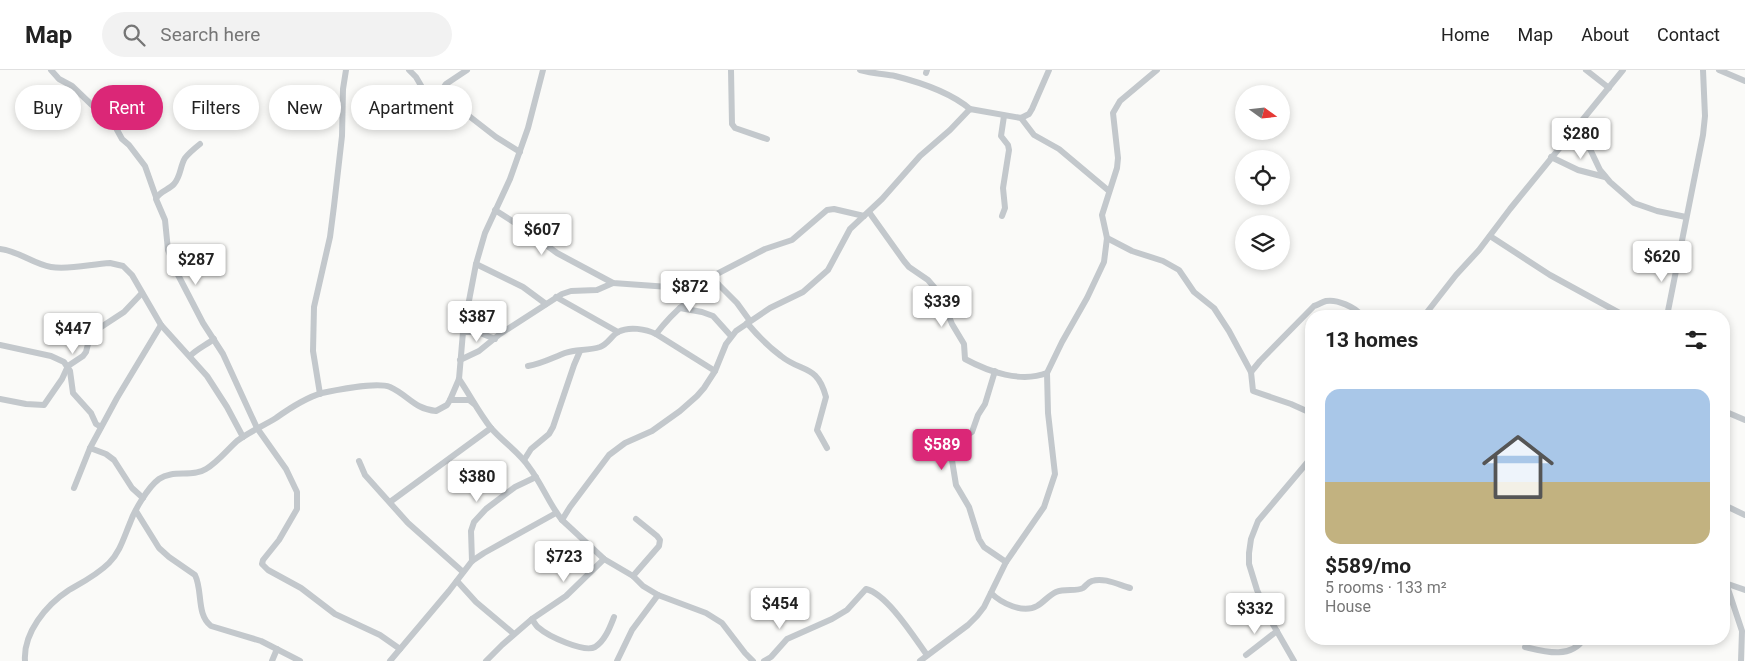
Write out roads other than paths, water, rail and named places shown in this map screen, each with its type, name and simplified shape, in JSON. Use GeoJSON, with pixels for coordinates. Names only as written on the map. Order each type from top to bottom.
{"type":"FeatureCollection","features":[{"type":"Feature","properties":{"kind":"street"},"geometry":{"type":"LineString","coordinates":[[51,70],[59,80],[72,86],[116,128],[122,139],[129,144],[146,166],[167,228],[170,256],[203,323],[223,354],[257,428],[286,469],[297,492],[297,509],[262,564],[264,567],[301,588],[335,614],[380,635],[400,650]]}},
{"type":"Feature","properties":{"kind":"street"},"geometry":{"type":"LineString","coordinates":[[320,394],[313,352],[314,307],[330,237],[342,136],[343,89],[346,70]]}},
{"type":"Feature","properties":{"kind":"street"},"geometry":{"type":"LineString","coordinates":[[409,70],[416,76],[421,85]]}},
{"type":"Feature","properties":{"kind":"street"},"geometry":{"type":"LineString","coordinates":[[445,85],[467,70]]}},
{"type":"Feature","properties":{"kind":"street"},"geometry":{"type":"LineString","coordinates":[[25,661],[27,640],[41,615],[69,590],[82,584],[110,562],[122,544],[130,521],[143,498],[159,479],[170,474],[190,474],[205,470],[243,436],[294,405],[320,394],[361,387],[388,386],[418,408],[436,412],[447,405],[459,379],[463,332],[476,264],[485,234],[520,152],[543,70]]}},
{"type":"Feature","properties":{"kind":"street"},"geometry":{"type":"LineString","coordinates":[[731,70],[732,124],[735,128],[768,139]]}},
{"type":"Feature","properties":{"kind":"street"},"geometry":{"type":"LineString","coordinates":[[860,70],[895,76],[930,87],[952,97],[970,109],[1021,118],[1029,114],[1032,109],[1049,70]]}},
{"type":"Feature","properties":{"kind":"street"},"geometry":{"type":"LineString","coordinates":[[920,661],[972,620],[984,606],[1006,562],[1044,507],[1053,480],[1054,467],[1048,413],[1047,373],[1104,262],[1107,238],[1102,214],[1117,168],[1118,158],[1113,120],[1116,106],[1157,70]]}},
{"type":"Feature","properties":{"kind":"street"},"geometry":{"type":"LineString","coordinates":[[1586,70],[1609,88]]}},
{"type":"Feature","properties":{"kind":"street"},"geometry":{"type":"LineString","coordinates":[[1429,310],[1623,70]]}},
{"type":"Feature","properties":{"kind":"street"},"geometry":{"type":"LineString","coordinates":[[1668,310],[1703,135],[1705,116],[1704,70]]}},
{"type":"Feature","properties":{"kind":"street"},"geometry":{"type":"LineString","coordinates":[[1719,70],[1745,81]]}},
{"type":"Feature","properties":{"kind":"street"},"geometry":{"type":"LineString","coordinates":[[562,520],[609,455],[625,443],[652,431],[680,411],[704,388],[731,336],[770,308],[803,292],[828,270],[845,236],[882,199],[920,156],[950,130],[970,109]]}},
{"type":"Feature","properties":{"kind":"street"},"geometry":{"type":"LineString","coordinates":[[1002,216],[1005,208],[1003,188],[1009,150],[1008,145],[1001,136],[1004,116]]}},
{"type":"Feature","properties":{"kind":"street"},"geometry":{"type":"LineString","coordinates":[[472,118],[496,137],[520,152]]}},
{"type":"Feature","properties":{"kind":"street"},"geometry":{"type":"LineString","coordinates":[[1021,118],[1034,135],[1059,149],[1109,191]]}},
{"type":"Feature","properties":{"kind":"street"},"geometry":{"type":"LineString","coordinates":[[1573,130],[1590,149],[1605,177],[1634,203],[1671,215],[1686,217]]}},
{"type":"Feature","properties":{"kind":"street"},"geometry":{"type":"LineString","coordinates":[[156,197],[175,183],[185,159],[200,144]]}},
{"type":"Feature","properties":{"kind":"street"},"geometry":{"type":"LineString","coordinates":[[1552,157],[1578,170],[1605,177]]}},
{"type":"Feature","properties":{"kind":"street"},"geometry":{"type":"LineString","coordinates":[[495,210],[518,224],[557,253],[613,283],[682,288],[711,277],[765,249],[792,240],[827,210],[834,209],[866,214],[909,267],[928,280],[940,294],[952,324],[964,344],[965,359],[995,371],[1021,377],[1040,376],[1047,373]]}},
{"type":"Feature","properties":{"kind":"street"},"geometry":{"type":"LineString","coordinates":[[1490,236],[1550,275],[1614,310]]}},
{"type":"Feature","properties":{"kind":"street"},"geometry":{"type":"LineString","coordinates":[[1107,238],[1132,251],[1163,261],[1178,270],[1194,292],[1214,308],[1229,331],[1251,372],[1253,391],[1305,410]]}},
{"type":"Feature","properties":{"kind":"street"},"geometry":{"type":"LineString","coordinates":[[0,249],[16,252],[40,264],[52,267],[110,263],[122,266],[132,275],[161,325],[177,345],[190,356],[207,376],[243,436]]}},
{"type":"Feature","properties":{"kind":"street"},"geometry":{"type":"LineString","coordinates":[[476,264],[523,287],[546,304]]}},
{"type":"Feature","properties":{"kind":"street"},"geometry":{"type":"LineString","coordinates":[[711,277],[737,304],[748,322],[782,358],[810,370],[817,378],[826,397],[817,430],[827,448]]}},
{"type":"Feature","properties":{"kind":"street"},"geometry":{"type":"LineString","coordinates":[[460,360],[479,351],[556,297],[571,291],[597,290],[613,283]]}},
{"type":"Feature","properties":{"kind":"street"},"geometry":{"type":"LineString","coordinates":[[656,334],[680,308],[699,293],[718,284]]}},
{"type":"Feature","properties":{"kind":"street"},"geometry":{"type":"LineString","coordinates":[[0,399],[26,404],[44,404],[62,379],[68,366],[84,356],[89,340],[95,331],[124,312],[142,293]]}},
{"type":"Feature","properties":{"kind":"street"},"geometry":{"type":"LineString","coordinates":[[556,297],[618,332]]}},
{"type":"Feature","properties":{"kind":"street"},"geometry":{"type":"LineString","coordinates":[[1310,310],[1314,306],[1332,301],[1355,310]]}},
{"type":"Feature","properties":{"kind":"street"},"geometry":{"type":"LineString","coordinates":[[680,308],[713,316],[731,336]]}},
{"type":"Feature","properties":{"kind":"street"},"geometry":{"type":"LineString","coordinates":[[1251,372],[1305,315]]}},
{"type":"Feature","properties":{"kind":"street"},"geometry":{"type":"LineString","coordinates":[[74,488],[90,448],[101,427],[161,325]]}},
{"type":"Feature","properties":{"kind":"street"},"geometry":{"type":"LineString","coordinates":[[528,366],[540,364],[566,352],[601,346],[618,332],[633,329],[648,330],[656,334],[714,371]]}},
{"type":"Feature","properties":{"kind":"street"},"geometry":{"type":"LineString","coordinates":[[463,332],[478,332],[495,339]]}},
{"type":"Feature","properties":{"kind":"street"},"geometry":{"type":"LineString","coordinates":[[190,356],[214,339]]}},
{"type":"Feature","properties":{"kind":"street"},"geometry":{"type":"LineString","coordinates":[[1,347],[58,358],[68,366],[73,393],[90,413],[96,424],[101,427]]}},
{"type":"Feature","properties":{"kind":"street"},"geometry":{"type":"LineString","coordinates":[[524,460],[531,449],[549,434],[553,427],[580,351]]}},
{"type":"Feature","properties":{"kind":"street"},"geometry":{"type":"LineString","coordinates":[[995,371],[985,404],[978,414],[972,432],[952,444],[950,448],[956,485],[969,507],[979,539],[984,548],[1006,562]]}},
{"type":"Feature","properties":{"kind":"street"},"geometry":{"type":"LineString","coordinates":[[459,379],[491,428],[524,460],[545,490],[556,513],[562,520],[604,558],[633,576],[643,586],[658,595],[693,607],[717,619],[745,654],[753,661]]}},
{"type":"Feature","properties":{"kind":"street"},"geometry":{"type":"LineString","coordinates":[[450,400],[469,400],[475,405]]}},
{"type":"Feature","properties":{"kind":"street"},"geometry":{"type":"LineString","coordinates":[[1730,414],[1745,420]]}},
{"type":"Feature","properties":{"kind":"street"},"geometry":{"type":"LineString","coordinates":[[390,502],[491,428]]}},
{"type":"Feature","properties":{"kind":"street"},"geometry":{"type":"LineString","coordinates":[[90,448],[106,454],[114,460],[132,488],[143,498]]}},
{"type":"Feature","properties":{"kind":"street"},"geometry":{"type":"LineString","coordinates":[[359,461],[365,475],[408,523],[463,572]]}},
{"type":"Feature","properties":{"kind":"street"},"geometry":{"type":"LineString","coordinates":[[1294,661],[1271,621],[1254,583],[1249,564],[1249,554],[1251,539],[1258,521],[1305,465]]}},
{"type":"Feature","properties":{"kind":"street"},"geometry":{"type":"LineString","coordinates":[[472,561],[471,531],[474,522],[486,509],[516,486],[536,477]]}},
{"type":"Feature","properties":{"kind":"street"},"geometry":{"type":"LineString","coordinates":[[1730,508],[1745,515]]}},
{"type":"Feature","properties":{"kind":"street"},"geometry":{"type":"LineString","coordinates":[[136,511],[159,548],[195,575],[202,613],[206,622],[211,626],[261,641],[300,661]]}},
{"type":"Feature","properties":{"kind":"street"},"geometry":{"type":"LineString","coordinates":[[390,661],[472,561],[556,513]]}},
{"type":"Feature","properties":{"kind":"street"},"geometry":{"type":"LineString","coordinates":[[633,576],[659,546],[660,540],[636,519]]}},
{"type":"Feature","properties":{"kind":"street"},"geometry":{"type":"LineString","coordinates":[[486,661],[532,619],[566,596],[604,558]]}},
{"type":"Feature","properties":{"kind":"street"},"geometry":{"type":"LineString","coordinates":[[457,581],[476,602],[514,634]]}},
{"type":"Feature","properties":{"kind":"street"},"geometry":{"type":"LineString","coordinates":[[991,593],[1012,606],[1030,608],[1037,606],[1056,592],[1066,589],[1082,589],[1092,581],[1108,581],[1130,588]]}},
{"type":"Feature","properties":{"kind":"street"},"geometry":{"type":"LineString","coordinates":[[1730,584],[1745,590]]}},
{"type":"Feature","properties":{"kind":"street"},"geometry":{"type":"LineString","coordinates":[[764,661],[771,657],[787,638],[832,619],[847,610],[866,589],[874,592],[894,610],[927,655]]}},
{"type":"Feature","properties":{"kind":"street"},"geometry":{"type":"LineString","coordinates":[[616,661],[632,630],[658,595]]}},
{"type":"Feature","properties":{"kind":"street"},"geometry":{"type":"LineString","coordinates":[[1730,597],[1744,632],[1741,661]]}},
{"type":"Feature","properties":{"kind":"street"},"geometry":{"type":"LineString","coordinates":[[532,619],[538,628],[553,637],[567,643],[594,648],[605,635],[614,616]]}},
{"type":"Feature","properties":{"kind":"street"},"geometry":{"type":"LineString","coordinates":[[1246,655],[1277,631]]}},
{"type":"Feature","properties":{"kind":"street"},"geometry":{"type":"LineString","coordinates":[[1525,647],[1565,653],[1578,645]]}},
{"type":"Feature","properties":{"kind":"street"},"geometry":{"type":"LineString","coordinates":[[272,661],[277,649]]}}]}
